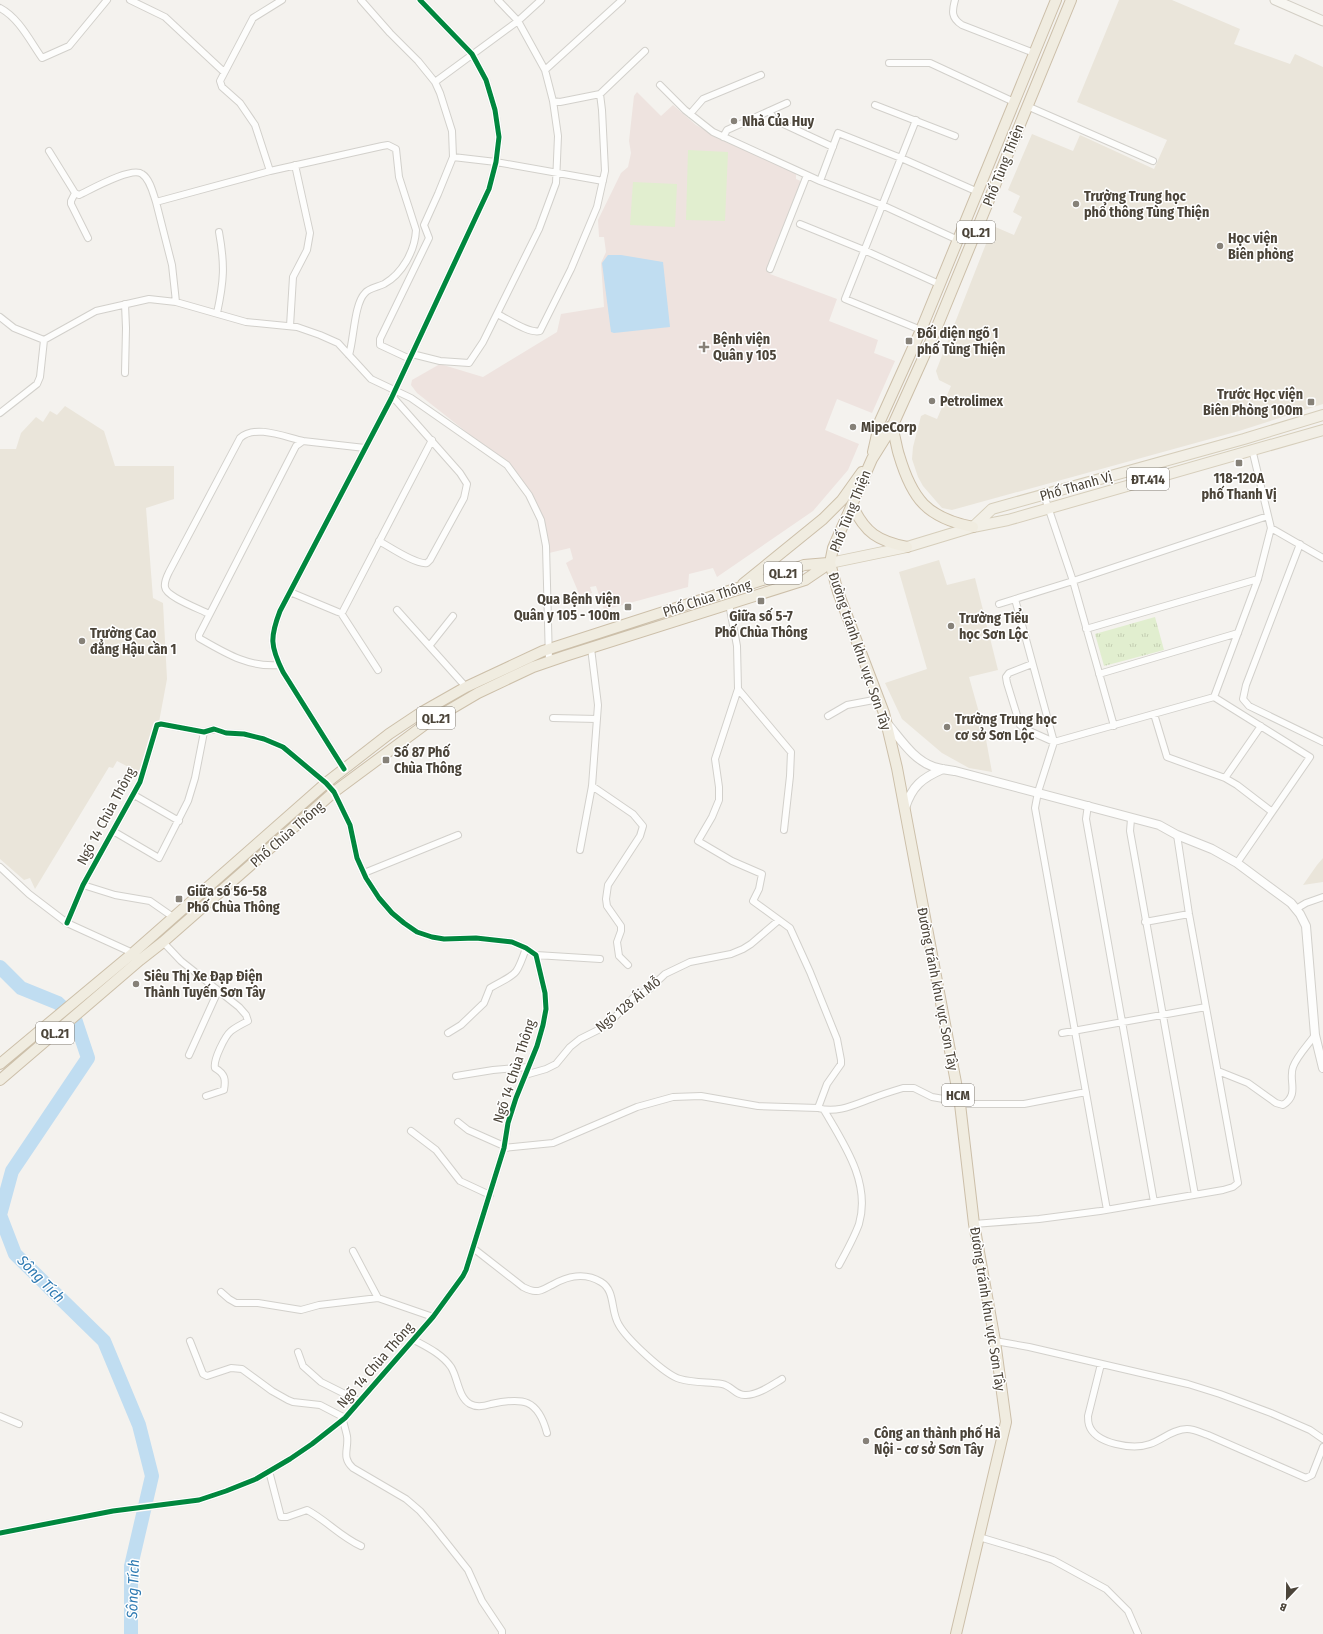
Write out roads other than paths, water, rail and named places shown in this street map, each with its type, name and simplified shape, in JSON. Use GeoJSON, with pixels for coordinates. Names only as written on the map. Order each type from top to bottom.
{"type":"FeatureCollection","features":[{"type":"Feature","properties":{"kind":"highway","name":"Phố Tùng Thiện"},"geometry":{"type":"LineString","coordinates":[[872,459],[880,421],[921,330],[1056,0]]}},
{"type":"Feature","properties":{"kind":"highway","name":"Phố Tùng Thiện"},"geometry":{"type":"LineString","coordinates":[[830,563],[833,548],[872,459],[892,427],[934,334],[1071,0]]}},
{"type":"Feature","properties":{"kind":"highway"},"geometry":{"type":"LineString","coordinates":[[880,421],[892,427],[899,456],[909,484],[917,498],[925,507],[938,516],[955,524],[973,527]]}},
{"type":"Feature","properties":{"kind":"highway"},"geometry":{"type":"LineString","coordinates":[[736,588],[823,519],[842,500],[872,459]]}},
{"type":"Feature","properties":{"kind":"highway"},"geometry":{"type":"LineString","coordinates":[[852,506],[858,517],[868,529],[880,539],[891,544],[907,547]]}},
{"type":"Feature","properties":{"kind":"highway","name":"Phố Chùa Thông"},"geometry":{"type":"LineString","coordinates":[[1,1079],[136,956],[173,917],[326,783],[389,734],[422,712],[466,687],[550,648],[804,565],[830,563]]}},
{"type":"Feature","properties":{"kind":"highway","name":"Phố Chùa Thông"},"geometry":{"type":"LineString","coordinates":[[136,956],[163,942],[334,792],[427,723],[478,693],[549,661],[805,580],[830,563]]}},
{"type":"Feature","properties":{"kind":"highway","name":"Đường tránh khu vực Sơn Tây"},"geometry":{"type":"LineString","coordinates":[[830,563],[838,592],[879,699],[886,722],[905,809],[960,1104],[974,1224],[995,1342],[1006,1422],[956,1634]]}},
{"type":"Feature","properties":{"kind":"highway"},"geometry":{"type":"LineString","coordinates":[[714,595],[718,607]]}},
{"type":"Feature","properties":{"kind":"highway"},"geometry":{"type":"LineString","coordinates":[[422,712],[427,723]]}},
{"type":"Feature","properties":{"kind":"highway","name":"Phố Chùa Thông"},"geometry":{"type":"LineString","coordinates":[[0,1064],[104,984]]}},
{"type":"Feature","properties":{"kind":"main road"},"geometry":{"type":"LineString","coordinates":[[1275,0],[1323,21]]}},
{"type":"Feature","properties":{"kind":"main road","name":"Phố Thanh Vị"},"geometry":{"type":"LineString","coordinates":[[973,527],[992,509],[1323,415]]}},
{"type":"Feature","properties":{"kind":"main road","name":"Phố Thanh Vị"},"geometry":{"type":"LineString","coordinates":[[830,563],[907,547],[973,527],[1008,520],[1252,449],[1323,430]]}},
{"type":"Feature","properties":{"kind":"main road"},"geometry":{"type":"LineString","coordinates":[[1244,438],[1252,449]]}},
{"type":"Feature","properties":{"kind":"street"},"geometry":{"type":"LineString","coordinates":[[0,8],[9,13],[15,20],[42,58],[69,46],[107,0]]}},
{"type":"Feature","properties":{"kind":"street"},"geometry":{"type":"LineString","coordinates":[[130,0],[166,17],[224,72]]}},
{"type":"Feature","properties":{"kind":"street"},"geometry":{"type":"LineString","coordinates":[[270,171],[255,125],[240,103],[222,87],[220,81],[253,18],[282,0]]}},
{"type":"Feature","properties":{"kind":"street"},"geometry":{"type":"LineString","coordinates":[[361,0],[390,33],[418,61],[435,82],[452,131],[453,158],[424,225],[429,238],[380,339],[380,345],[411,356],[440,361],[469,363],[483,342],[539,229],[556,184],[557,172],[558,136],[553,101],[545,70],[518,21],[498,0]]}},
{"type":"Feature","properties":{"kind":"street"},"geometry":{"type":"LineString","coordinates":[[344,769],[280,665],[272,647],[274,627],[280,611],[393,394],[489,189],[496,162],[499,136],[495,110],[486,80],[472,54],[420,0]]}},
{"type":"Feature","properties":{"kind":"street"},"geometry":{"type":"LineString","coordinates":[[435,82],[518,21],[541,0]]}},
{"type":"Feature","properties":{"kind":"street"},"geometry":{"type":"LineString","coordinates":[[545,70],[622,0]]}},
{"type":"Feature","properties":{"kind":"street"},"geometry":{"type":"LineString","coordinates":[[955,0],[952,10],[956,21],[962,25],[1034,53]]}},
{"type":"Feature","properties":{"kind":"street"},"geometry":{"type":"LineString","coordinates":[[553,101],[560,102],[600,94],[645,51]]}},
{"type":"Feature","properties":{"kind":"street"},"geometry":{"type":"LineString","coordinates":[[889,63],[930,63],[1014,102]]}},
{"type":"Feature","properties":{"kind":"street"},"geometry":{"type":"LineString","coordinates":[[690,114],[703,99],[761,75]]}},
{"type":"Feature","properties":{"kind":"street"},"geometry":{"type":"LineString","coordinates":[[660,85],[690,114],[713,132],[820,181],[882,205],[958,240]]}},
{"type":"Feature","properties":{"kind":"street"},"geometry":{"type":"LineString","coordinates":[[497,314],[529,331],[540,331],[577,255],[597,207],[606,171],[600,94]]}},
{"type":"Feature","properties":{"kind":"street"},"geometry":{"type":"LineString","coordinates":[[723,137],[727,130],[787,103]]}},
{"type":"Feature","properties":{"kind":"street"},"geometry":{"type":"LineString","coordinates":[[875,105],[955,136]]}},
{"type":"Feature","properties":{"kind":"street"},"geometry":{"type":"LineString","coordinates":[[1027,106],[1153,161]]}},
{"type":"Feature","properties":{"kind":"street"},"geometry":{"type":"LineString","coordinates":[[769,111],[775,120],[833,147]]}},
{"type":"Feature","properties":{"kind":"street"},"geometry":{"type":"LineString","coordinates":[[916,120],[845,299],[921,330]]}},
{"type":"Feature","properties":{"kind":"street"},"geometry":{"type":"LineString","coordinates":[[820,181],[838,133],[901,158],[978,192]]}},
{"type":"Feature","properties":{"kind":"street"},"geometry":{"type":"LineString","coordinates":[[156,202],[270,171],[382,146],[388,146],[396,149],[400,177],[416,230],[416,236],[411,252],[394,277],[382,285],[365,293],[361,299],[356,314],[353,340],[349,356]]}},
{"type":"Feature","properties":{"kind":"street"},"geometry":{"type":"LineString","coordinates":[[49,151],[75,193],[79,195],[114,179],[137,172],[145,176],[156,202],[172,265],[176,302]]}},
{"type":"Feature","properties":{"kind":"street"},"geometry":{"type":"LineString","coordinates":[[453,158],[496,162],[603,180]]}},
{"type":"Feature","properties":{"kind":"street"},"geometry":{"type":"LineString","coordinates":[[290,326],[293,278],[307,250],[310,233],[296,165]]}},
{"type":"Feature","properties":{"kind":"street"},"geometry":{"type":"LineString","coordinates":[[770,269],[807,175]]}},
{"type":"Feature","properties":{"kind":"street"},"geometry":{"type":"LineString","coordinates":[[75,193],[71,204],[88,238]]}},
{"type":"Feature","properties":{"kind":"street"},"geometry":{"type":"LineString","coordinates":[[800,224],[864,250],[939,284]]}},
{"type":"Feature","properties":{"kind":"street"},"geometry":{"type":"LineString","coordinates":[[217,313],[224,275],[223,251],[219,232]]}},
{"type":"Feature","properties":{"kind":"street"},"geometry":{"type":"LineString","coordinates":[[44,340],[96,311],[149,300],[176,302],[246,322],[297,326],[320,334],[338,343],[371,379],[393,394],[464,478],[467,484],[464,498],[427,563],[422,564],[379,541]]}},
{"type":"Feature","properties":{"kind":"street"},"geometry":{"type":"LineString","coordinates":[[125,304],[125,374]]}},
{"type":"Feature","properties":{"kind":"street"},"geometry":{"type":"LineString","coordinates":[[0,316],[14,328],[44,340]]}},
{"type":"Feature","properties":{"kind":"street"},"geometry":{"type":"LineString","coordinates":[[0,413],[37,384],[40,377],[44,340]]}},
{"type":"Feature","properties":{"kind":"street"},"geometry":{"type":"LineString","coordinates":[[393,394],[411,398],[507,465],[529,495],[541,520],[546,546],[550,648],[549,661]]}},
{"type":"Feature","properties":{"kind":"street"},"geometry":{"type":"LineString","coordinates":[[209,614],[171,596],[165,589],[165,584],[169,572],[240,438],[247,434],[259,432],[303,440],[365,448]]}},
{"type":"Feature","properties":{"kind":"street"},"geometry":{"type":"LineString","coordinates":[[280,665],[256,665],[220,651],[199,638],[198,635],[296,446],[303,440]]}},
{"type":"Feature","properties":{"kind":"street"},"geometry":{"type":"LineString","coordinates":[[340,613],[347,606],[432,440]]}},
{"type":"Feature","properties":{"kind":"street"},"geometry":{"type":"LineString","coordinates":[[1214,697],[1258,579],[1271,528],[1252,449]]}},
{"type":"Feature","properties":{"kind":"street"},"geometry":{"type":"LineString","coordinates":[[1044,494],[1073,581],[1114,726]]}},
{"type":"Feature","properties":{"kind":"street"},"geometry":{"type":"LineString","coordinates":[[999,604],[1268,516]]}},
{"type":"Feature","properties":{"kind":"street"},"geometry":{"type":"LineString","coordinates":[[1271,528],[1323,558]]}},
{"type":"Feature","properties":{"kind":"street"},"geometry":{"type":"LineString","coordinates":[[1300,544],[1246,685],[1243,699],[1249,706],[1323,741]]}},
{"type":"Feature","properties":{"kind":"street"},"geometry":{"type":"LineString","coordinates":[[1086,628],[1258,579]]}},
{"type":"Feature","properties":{"kind":"street"},"geometry":{"type":"LineString","coordinates":[[290,592],[340,613],[378,670]]}},
{"type":"Feature","properties":{"kind":"street"},"geometry":{"type":"LineString","coordinates":[[1015,599],[1054,742],[1038,792],[1035,808],[1107,1210]]}},
{"type":"Feature","properties":{"kind":"street"},"geometry":{"type":"LineString","coordinates":[[729,604],[736,646],[738,689],[715,759],[720,786],[719,800],[712,817],[698,841],[732,861],[762,874],[759,888],[753,901],[790,928],[810,972],[837,1039],[841,1064],[827,1084],[821,1109],[851,1159],[858,1174],[861,1188],[861,1215],[859,1223],[839,1265]]}},
{"type":"Feature","properties":{"kind":"street"},"geometry":{"type":"LineString","coordinates":[[397,610],[430,645],[466,687]]}},
{"type":"Feature","properties":{"kind":"street"},"geometry":{"type":"LineString","coordinates":[[430,645],[453,616]]}},
{"type":"Feature","properties":{"kind":"street"},"geometry":{"type":"LineString","coordinates":[[1099,674],[1238,633]]}},
{"type":"Feature","properties":{"kind":"street"},"geometry":{"type":"LineString","coordinates":[[580,850],[592,786],[598,705],[591,648]]}},
{"type":"Feature","properties":{"kind":"street"},"geometry":{"type":"LineString","coordinates":[[1032,664],[1009,673],[1006,677],[1007,683],[1020,725],[1025,729],[1054,742],[1214,697],[1310,757],[1271,811],[1237,863]]}},
{"type":"Feature","properties":{"kind":"street"},"geometry":{"type":"LineString","coordinates":[[738,689],[791,752],[784,830]]}},
{"type":"Feature","properties":{"kind":"street"},"geometry":{"type":"LineString","coordinates":[[828,716],[846,705],[879,699]]}},
{"type":"Feature","properties":{"kind":"street"},"geometry":{"type":"LineString","coordinates":[[1154,714],[1167,757],[1225,778],[1237,784],[1271,811]]}},
{"type":"Feature","properties":{"kind":"street"},"geometry":{"type":"LineString","coordinates":[[553,718],[597,719]]}},
{"type":"Feature","properties":{"kind":"street"},"geometry":{"type":"LineString","coordinates":[[886,722],[919,759],[935,767],[1038,792],[1088,805],[1131,819],[1159,825],[1177,835],[1212,849],[1237,863],[1290,903],[1296,909],[1306,926],[1315,1035],[1323,1068]]}},
{"type":"Feature","properties":{"kind":"street","name":"Ngõ 14 Chùa Thông"},"geometry":{"type":"LineString","coordinates":[[0,1533],[112,1511],[199,1500],[256,1479],[312,1444],[344,1419],[358,1401],[433,1317],[462,1276],[490,1196],[504,1147],[508,1123],[516,1098],[537,1046],[546,1009],[546,993],[536,955],[526,948],[512,942],[476,938],[444,939],[432,937],[418,932],[404,923],[392,913],[379,898],[364,873],[357,858],[350,825],[334,792],[326,783],[283,747],[277,744],[251,736],[226,733],[214,729],[204,732],[161,724],[158,725],[146,765],[134,795],[83,885],[67,923]]}},
{"type":"Feature","properties":{"kind":"street"},"geometry":{"type":"LineString","coordinates":[[1225,778],[1261,726]]}},
{"type":"Feature","properties":{"kind":"street","name":"Ngõ 14 Chùa Thông"},"geometry":{"type":"LineString","coordinates":[[113,831],[160,858],[179,821],[195,778],[204,732]]}},
{"type":"Feature","properties":{"kind":"street"},"geometry":{"type":"LineString","coordinates":[[905,809],[910,795],[918,784],[930,775],[943,769]]}},
{"type":"Feature","properties":{"kind":"street"},"geometry":{"type":"LineString","coordinates":[[592,786],[633,814],[643,826],[640,836],[608,885],[606,899],[607,906],[621,929],[617,942],[619,956],[628,965]]}},
{"type":"Feature","properties":{"kind":"street","name":"Ngõ 14 Chùa Thông"},"geometry":{"type":"LineString","coordinates":[[134,795],[179,821]]}},
{"type":"Feature","properties":{"kind":"street"},"geometry":{"type":"LineString","coordinates":[[1088,805],[1086,819],[1154,1202]]}},
{"type":"Feature","properties":{"kind":"street"},"geometry":{"type":"LineString","coordinates":[[1131,819],[1130,831],[1145,922],[1194,1195]]}},
{"type":"Feature","properties":{"kind":"street"},"geometry":{"type":"LineString","coordinates":[[364,873],[458,834]]}},
{"type":"Feature","properties":{"kind":"street"},"geometry":{"type":"LineString","coordinates":[[974,1224],[1039,1219],[1107,1210],[1223,1190],[1233,1187],[1238,1183],[1189,914],[1177,835]]}},
{"type":"Feature","properties":{"kind":"street"},"geometry":{"type":"LineString","coordinates":[[0,867],[29,894],[67,923],[136,956]]}},
{"type":"Feature","properties":{"kind":"street"},"geometry":{"type":"LineString","coordinates":[[83,885],[115,895],[150,901],[173,917]]}},
{"type":"Feature","properties":{"kind":"street"},"geometry":{"type":"LineString","coordinates":[[1296,909],[1306,903],[1323,897]]}},
{"type":"Feature","properties":{"kind":"street"},"geometry":{"type":"LineString","coordinates":[[1145,922],[1189,914]]}},
{"type":"Feature","properties":{"kind":"street","name":"Ngõ 128 Ái Mỗ"},"geometry":{"type":"LineString","coordinates":[[525,1075],[556,1064],[570,1047],[580,1039],[602,1028],[633,998],[648,990],[665,974],[690,962],[731,954],[743,949],[779,920]]}},
{"type":"Feature","properties":{"kind":"street"},"geometry":{"type":"LineString","coordinates":[[163,942],[181,961],[239,1007],[246,1015],[248,1021],[231,1031],[226,1037],[216,1058],[214,1064],[215,1068],[223,1072],[226,1081],[224,1090],[206,1096]]}},
{"type":"Feature","properties":{"kind":"street"},"geometry":{"type":"LineString","coordinates":[[448,1033],[461,1024],[484,1003],[490,988],[505,981],[516,972],[526,948]]}},
{"type":"Feature","properties":{"kind":"street"},"geometry":{"type":"LineString","coordinates":[[536,955],[600,959]]}},
{"type":"Feature","properties":{"kind":"street"},"geometry":{"type":"LineString","coordinates":[[189,1055],[218,991]]}},
{"type":"Feature","properties":{"kind":"street"},"geometry":{"type":"LineString","coordinates":[[1062,1033],[1206,1007]]}},
{"type":"Feature","properties":{"kind":"street"},"geometry":{"type":"LineString","coordinates":[[1218,1071],[1248,1083],[1276,1103],[1283,1105],[1293,1091],[1292,1073],[1294,1065],[1315,1035]]}},
{"type":"Feature","properties":{"kind":"street"},"geometry":{"type":"LineString","coordinates":[[456,1076],[494,1070],[528,1068]]}},
{"type":"Feature","properties":{"kind":"street"},"geometry":{"type":"LineString","coordinates":[[458,1122],[468,1130],[504,1147],[553,1143],[637,1107],[673,1097],[701,1096],[758,1106],[834,1110],[858,1104],[910,1087],[932,1097],[955,1101],[960,1104],[1024,1104],[1086,1092]]}},
{"type":"Feature","properties":{"kind":"street"},"geometry":{"type":"LineString","coordinates":[[411,1131],[436,1150],[460,1181],[490,1196]]}},
{"type":"Feature","properties":{"kind":"street"},"geometry":{"type":"LineString","coordinates":[[473,1248],[523,1287],[530,1290],[540,1290],[558,1282],[578,1276],[585,1276],[600,1281],[610,1291],[613,1310],[619,1325],[646,1354],[675,1377],[693,1381],[724,1384],[737,1394],[746,1395],[756,1393],[782,1379]]}},
{"type":"Feature","properties":{"kind":"street"},"geometry":{"type":"LineString","coordinates":[[353,1251],[378,1298]]}},
{"type":"Feature","properties":{"kind":"street"},"geometry":{"type":"LineString","coordinates":[[221,1292],[236,1303],[258,1303],[301,1310],[319,1305],[378,1298],[433,1317]]}},
{"type":"Feature","properties":{"kind":"street"},"geometry":{"type":"LineString","coordinates":[[414,1340],[440,1356],[446,1362],[451,1368],[463,1397],[469,1403],[479,1406],[509,1401],[528,1403],[540,1412],[547,1432]]}},
{"type":"Feature","properties":{"kind":"street"},"geometry":{"type":"LineString","coordinates":[[190,1341],[203,1374],[207,1376],[236,1367],[242,1369],[272,1391],[288,1400],[320,1405],[344,1419],[347,1437],[346,1456],[348,1464],[406,1499],[434,1526],[468,1570],[482,1601],[502,1631],[502,1634]]}},
{"type":"Feature","properties":{"kind":"street"},"geometry":{"type":"LineString","coordinates":[[995,1342],[1029,1347],[1188,1384],[1220,1394],[1310,1430],[1323,1439]]}},
{"type":"Feature","properties":{"kind":"street"},"geometry":{"type":"LineString","coordinates":[[298,1352],[303,1366],[321,1382],[358,1401]]}},
{"type":"Feature","properties":{"kind":"street"},"geometry":{"type":"LineString","coordinates":[[1100,1364],[1088,1416],[1088,1424],[1092,1431],[1104,1440],[1124,1445],[1141,1446],[1149,1445],[1180,1430],[1193,1430],[1208,1435],[1306,1478],[1312,1475],[1323,1447]]}},
{"type":"Feature","properties":{"kind":"street"},"geometry":{"type":"LineString","coordinates":[[0,1416],[19,1424]]}},
{"type":"Feature","properties":{"kind":"street"},"geometry":{"type":"LineString","coordinates":[[269,1471],[281,1517],[287,1517],[307,1510],[331,1525],[351,1542],[361,1546]]}},
{"type":"Feature","properties":{"kind":"street"},"geometry":{"type":"LineString","coordinates":[[978,1537],[1053,1560],[1106,1589],[1128,1611],[1138,1634]]}},
{"type":"Feature","properties":{"kind":"water"},"geometry":{"type":"Polygon","coordinates":[[[608,255],[621,255],[663,262],[670,327],[614,333],[611,332],[602,263],[608,255]]]}},
{"type":"Feature","properties":{"kind":"waterway","name":"Sông Tích"},"geometry":{"type":"LineString","coordinates":[[0,967],[21,988],[58,1003],[75,1019],[88,1058],[12,1171],[0,1215],[15,1254],[104,1341],[139,1425],[152,1476],[131,1566],[131,1634]]}},
{"type":"Feature","properties":{"kind":"place","name":"Nhà Của Huy"},"geometry":{"type":"Point","coordinates":[734,121]}},
{"type":"Feature","properties":{"kind":"place","name":"Trường Trung học phổ thông Tùng Thiện"},"geometry":{"type":"Point","coordinates":[1076,204]}},
{"type":"Feature","properties":{"kind":"place","name":"Học viện Biên phòng"},"geometry":{"type":"Point","coordinates":[1220,246]}},
{"type":"Feature","properties":{"kind":"place","name":"Đối diện ngõ 1 phố Tùng Thiện"},"geometry":{"type":"Point","coordinates":[909,341]}},
{"type":"Feature","properties":{"kind":"place","name":"Bệnh viện Quân y 105"},"geometry":{"type":"Point","coordinates":[704,347]}},
{"type":"Feature","properties":{"kind":"place","name":"Petrolimex"},"geometry":{"type":"Point","coordinates":[932,401]}},
{"type":"Feature","properties":{"kind":"place","name":"Trước Học viện Biên Phòng 100m"},"geometry":{"type":"Point","coordinates":[1311,402]}},
{"type":"Feature","properties":{"kind":"place","name":"MipeCorp"},"geometry":{"type":"Point","coordinates":[853,427]}},
{"type":"Feature","properties":{"kind":"place","name":"118-120A phố Thanh Vị"},"geometry":{"type":"Point","coordinates":[1239,463]}},
{"type":"Feature","properties":{"kind":"place","name":"Giữa số 5-7 Phố Chùa Thông"},"geometry":{"type":"Point","coordinates":[761,601]}},
{"type":"Feature","properties":{"kind":"place","name":"Qua Bệnh viện Quân y 105 - 100m"},"geometry":{"type":"Point","coordinates":[628,607]}},
{"type":"Feature","properties":{"kind":"place","name":"Trường Tiểu học Sơn Lộc"},"geometry":{"type":"Point","coordinates":[951,626]}},
{"type":"Feature","properties":{"kind":"place","name":"Trường Cao đẳng Hậu cần 1"},"geometry":{"type":"Point","coordinates":[82,641]}},
{"type":"Feature","properties":{"kind":"place","name":"Trường Trung học cơ sở Sơn Lộc"},"geometry":{"type":"Point","coordinates":[947,727]}},
{"type":"Feature","properties":{"kind":"place","name":"Số 87 Phố Chùa Thông"},"geometry":{"type":"Point","coordinates":[386,760]}},
{"type":"Feature","properties":{"kind":"place","name":"Giữa số 56-58 Phố Chùa Thông"},"geometry":{"type":"Point","coordinates":[179,899]}},
{"type":"Feature","properties":{"kind":"place","name":"Siêu Thị Xe Đạp Điện Thành Tuyến Sơn Tây"},"geometry":{"type":"Point","coordinates":[136,984]}},
{"type":"Feature","properties":{"kind":"place","name":"Công an thành phố Hà Nội - cơ sở Sơn Tây"},"geometry":{"type":"Point","coordinates":[866,1441]}}]}
